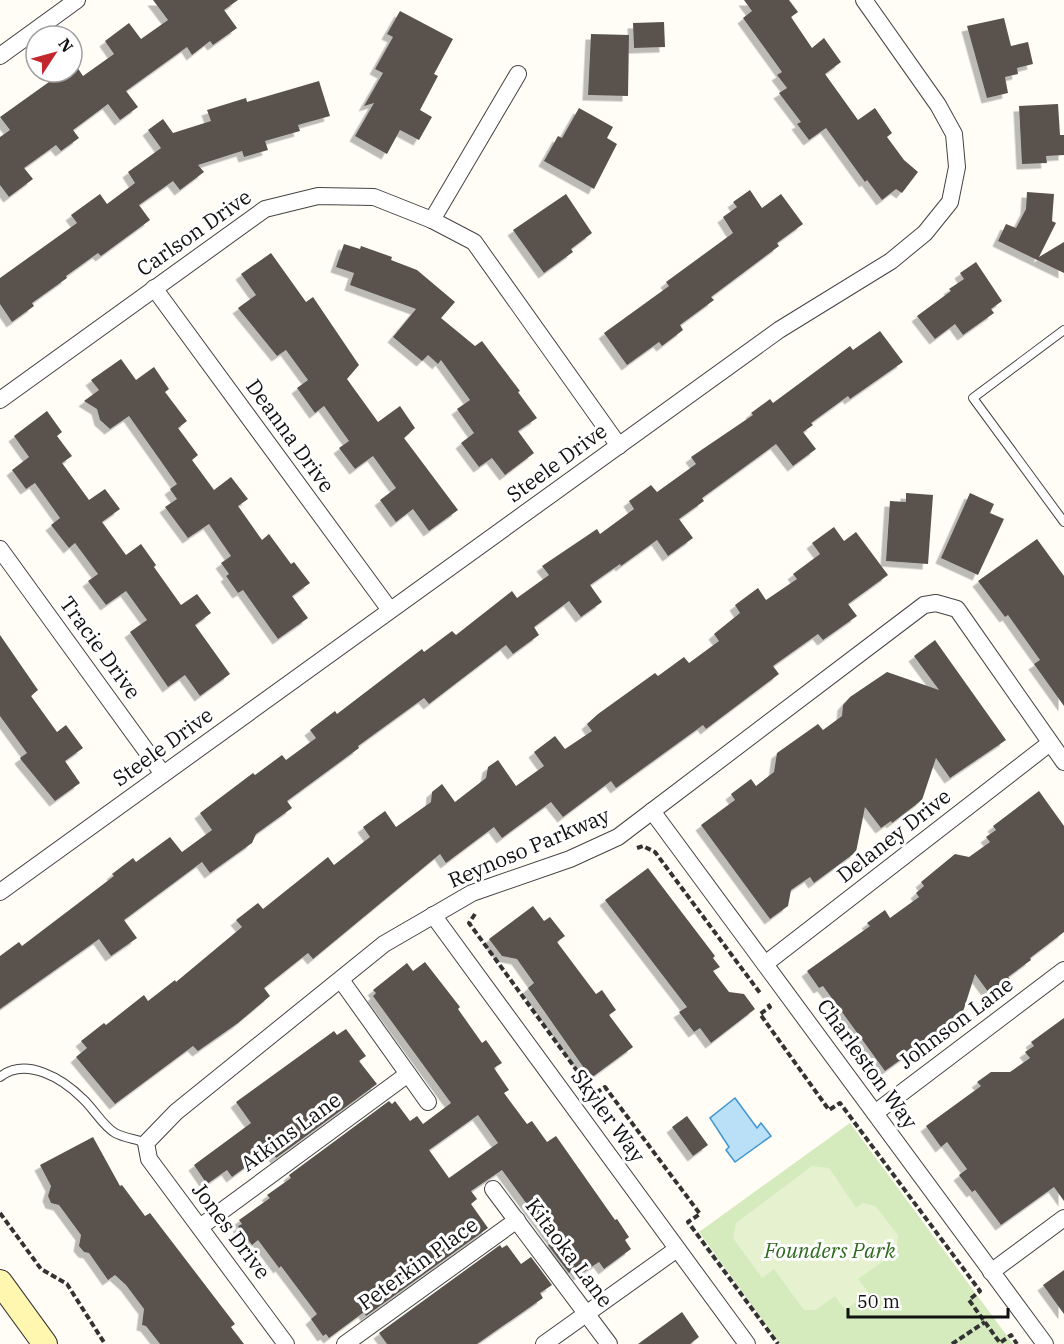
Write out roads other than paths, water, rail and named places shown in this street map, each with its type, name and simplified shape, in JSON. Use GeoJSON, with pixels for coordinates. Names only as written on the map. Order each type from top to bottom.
{"type":"FeatureCollection","features":[{"type":"Feature","properties":{"kind":"main road"},"geometry":{"type":"LineString","coordinates":[[0,1282],[45,1344]]}},
{"type":"Feature","properties":{"kind":"street"},"geometry":{"type":"LineString","coordinates":[[0,56],[77,0]]}},
{"type":"Feature","properties":{"kind":"street","name":"Steele Drive"},"geometry":{"type":"LineString","coordinates":[[0,892],[779,330],[891,261],[925,232],[950,202],[957,167],[954,134],[938,105],[864,0]]}},
{"type":"Feature","properties":{"kind":"street"},"geometry":{"type":"LineString","coordinates":[[432,220],[518,74]]}},
{"type":"Feature","properties":{"kind":"street","name":"Carlson Drive"},"geometry":{"type":"LineString","coordinates":[[0,400],[265,209],[318,196],[374,196],[432,220],[474,242],[619,446]]}},
{"type":"Feature","properties":{"kind":"street","name":"Deanna Drive"},"geometry":{"type":"LineString","coordinates":[[154,288],[390,610]]}},
{"type":"Feature","properties":{"kind":"street","name":"Tracie Drive"},"geometry":{"type":"LineString","coordinates":[[0,549],[163,774]]}},
{"type":"Feature","properties":{"kind":"street","name":"Reynoso Parkway"},"geometry":{"type":"LineString","coordinates":[[147,1143],[154,1132],[176,1112],[384,944],[472,893],[595,849],[618,837],[924,605],[936,603],[957,609],[1050,743]]}},
{"type":"Feature","properties":{"kind":"street"},"geometry":{"type":"LineString","coordinates":[[1050,743],[1064,762]]}},
{"type":"Feature","properties":{"kind":"street","name":"Delaney Drive"},"geometry":{"type":"LineString","coordinates":[[765,964],[1050,743]]}},
{"type":"Feature","properties":{"kind":"street","name":"Charleston Way"},"geometry":{"type":"LineString","coordinates":[[652,811],[1045,1344]]}},
{"type":"Feature","properties":{"kind":"street","name":"Skyler Way"},"geometry":{"type":"LineString","coordinates":[[433,915],[747,1344]]}},
{"type":"Feature","properties":{"kind":"street","name":"Johnson Lane"},"geometry":{"type":"LineString","coordinates":[[875,1113],[1064,970]]}},
{"type":"Feature","properties":{"kind":"street"},"geometry":{"type":"LineString","coordinates":[[340,980],[428,1102]]}},
{"type":"Feature","properties":{"kind":"street","name":"Atkins Lane"},"geometry":{"type":"LineString","coordinates":[[200,1227],[408,1074]]}},
{"type":"Feature","properties":{"kind":"street","name":"Jones Drive"},"geometry":{"type":"LineString","coordinates":[[147,1143],[148,1159],[286,1344]]}},
{"type":"Feature","properties":{"kind":"street","name":"Kitaoka Lane"},"geometry":{"type":"LineString","coordinates":[[493,1189],[609,1344]]}},
{"type":"Feature","properties":{"kind":"street"},"geometry":{"type":"LineString","coordinates":[[991,1272],[1064,1218]]}},
{"type":"Feature","properties":{"kind":"street","name":"Peterkin Place"},"geometry":{"type":"LineString","coordinates":[[345,1344],[517,1220]]}},
{"type":"Feature","properties":{"kind":"street"},"geometry":{"type":"LineString","coordinates":[[544,1344],[677,1249]]}},
{"type":"Feature","properties":{"kind":"lane"},"geometry":{"type":"LineString","coordinates":[[1064,330],[973,398],[1064,522]]}},
{"type":"Feature","properties":{"kind":"lane"},"geometry":{"type":"LineString","coordinates":[[0,1077],[8,1071],[29,1068],[52,1076],[82,1098],[114,1132],[147,1143]]}},
{"type":"Feature","properties":{"kind":"water"},"geometry":{"type":"Polygon","coordinates":[[[735,1098],[757,1128],[761,1123],[771,1136],[735,1162],[726,1150],[729,1147],[710,1118],[735,1098]]]}},
{"type":"Feature","properties":{"kind":"park label","name":"Founders Park"},"geometry":{"type":"Point","coordinates":[830,1251]}}]}
